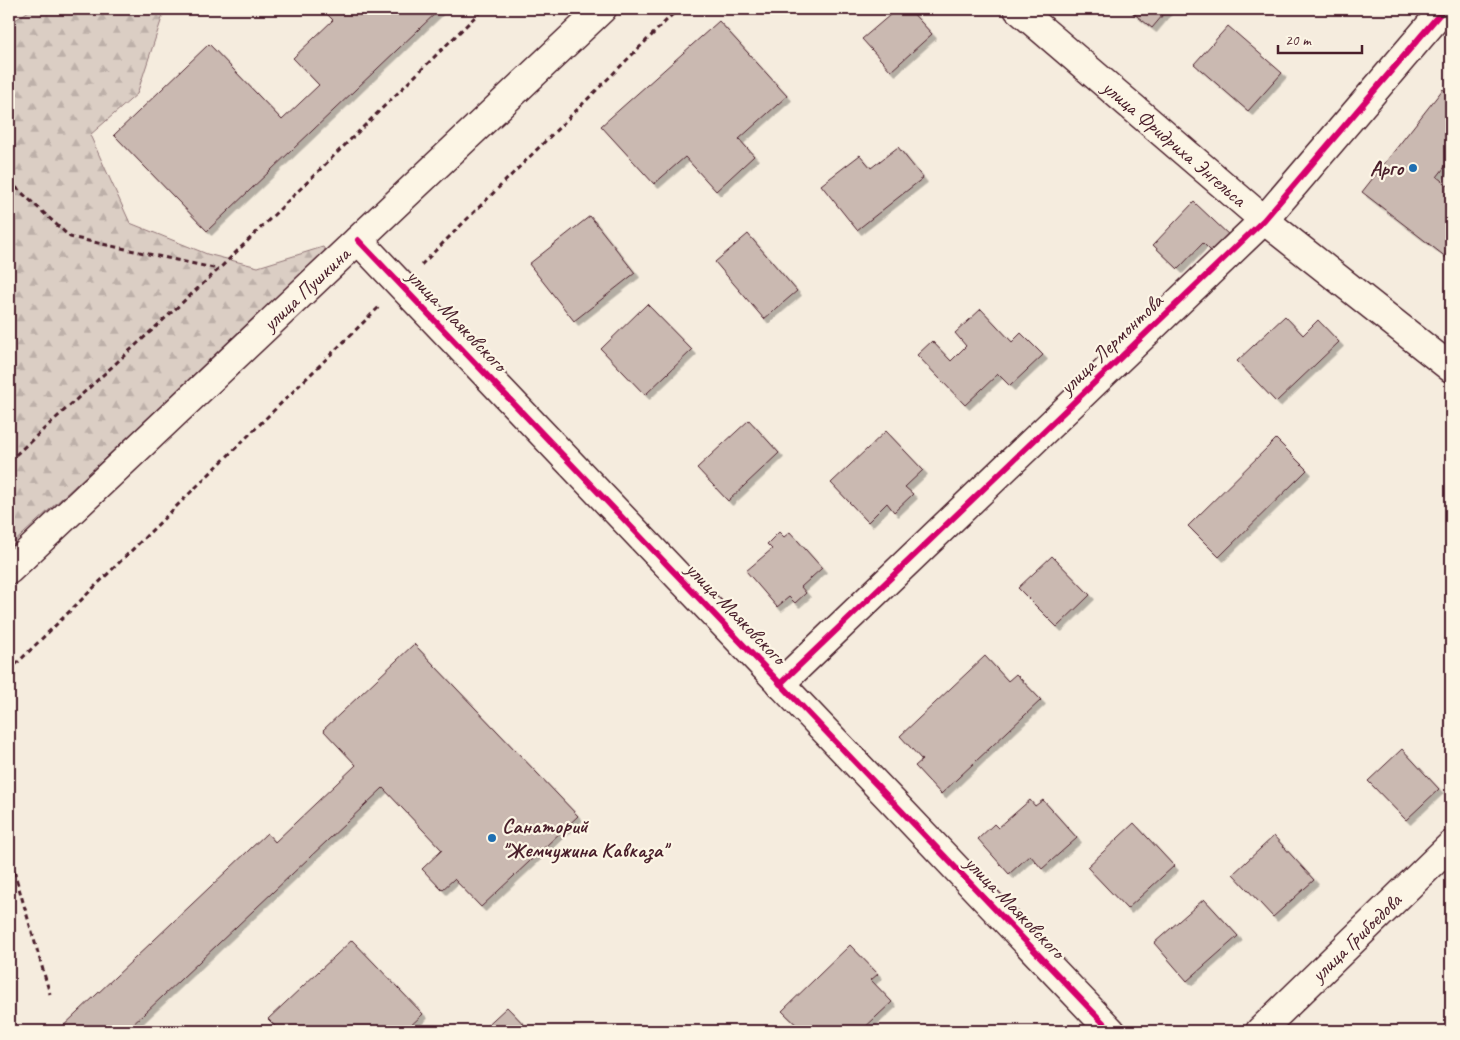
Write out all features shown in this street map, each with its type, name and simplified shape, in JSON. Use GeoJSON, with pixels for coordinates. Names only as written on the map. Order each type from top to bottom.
{"type":"FeatureCollection","features":[{"type":"Feature","properties":{"kind":"street","name":"улица Пушкина"},"geometry":{"type":"LineString","coordinates":[[9,570],[602,9]]}},
{"type":"Feature","properties":{"kind":"street","name":"улица Фридриха Энгельса"},"geometry":{"type":"LineString","coordinates":[[1018,9],[1264,220],[1451,368]]}},
{"type":"Feature","properties":{"kind":"street","name":"улица Лермонтова"},"geometry":{"type":"LineString","coordinates":[[780,684],[1264,220],[1444,9]]}},
{"type":"Feature","properties":{"kind":"street","name":"улица Маяковского"},"geometry":{"type":"LineString","coordinates":[[358,240],[1111,1031]]}},
{"type":"Feature","properties":{"kind":"street","name":"улица Грибоедова"},"geometry":{"type":"LineString","coordinates":[[1260,1031],[1451,845]]}},
{"type":"Feature","properties":{"kind":"path"},"geometry":{"type":"LineString","coordinates":[[9,461],[219,269],[483,9]]}},
{"type":"Feature","properties":{"kind":"path"},"geometry":{"type":"LineString","coordinates":[[9,670],[401,285],[678,9]]}},
{"type":"Feature","properties":{"kind":"path"},"geometry":{"type":"LineString","coordinates":[[9,182],[70,237],[219,269]]}},
{"type":"Feature","properties":{"kind":"path"},"geometry":{"type":"LineString","coordinates":[[9,854],[50,994]]}},
{"type":"Feature","properties":{"kind":"green space"},"geometry":{"type":"Polygon","coordinates":[[[32,9],[165,9],[137,94],[90,135],[130,223],[207,254],[258,267],[323,247],[327,253],[9,547],[9,24],[32,9]]]}},
{"type":"Feature","properties":{"kind":"building"},"geometry":{"type":"Polygon","coordinates":[[[322,9],[440,9],[207,231],[114,135],[209,44],[282,120],[319,85],[293,58],[333,20],[322,9]]]}},
{"type":"Feature","properties":{"kind":"building"},"geometry":{"type":"Polygon","coordinates":[[[897,9],[909,9],[932,34],[891,71],[862,39],[897,9]]]}},
{"type":"Feature","properties":{"kind":"building"},"geometry":{"type":"Polygon","coordinates":[[[1128,9],[1168,9],[1152,28],[1128,9]]]}},
{"type":"Feature","properties":{"kind":"building"},"geometry":{"type":"Polygon","coordinates":[[[719,21],[787,96],[739,139],[754,156],[716,191],[685,157],[654,184],[601,126],[719,21]]]}},
{"type":"Feature","properties":{"kind":"building"},"geometry":{"type":"Polygon","coordinates":[[[1228,26],[1282,73],[1248,111],[1194,64],[1228,26]]]}},
{"type":"Feature","properties":{"kind":"building","name":"Арго"},"geometry":{"type":"Polygon","coordinates":[[[1443,89],[1451,96],[1451,159],[1437,177],[1451,188],[1451,261],[1362,192],[1443,89]]]}},
{"type":"Feature","properties":{"kind":"building"},"geometry":{"type":"Polygon","coordinates":[[[898,147],[923,178],[857,230],[821,185],[860,155],[871,168],[898,147]]]}},
{"type":"Feature","properties":{"kind":"building"},"geometry":{"type":"Polygon","coordinates":[[[1194,202],[1231,237],[1214,254],[1203,243],[1178,269],[1153,245],[1194,202]]]}},
{"type":"Feature","properties":{"kind":"building"},"geometry":{"type":"Polygon","coordinates":[[[590,216],[635,273],[574,321],[529,264],[590,216]]]}},
{"type":"Feature","properties":{"kind":"building"},"geometry":{"type":"Polygon","coordinates":[[[748,234],[797,291],[764,319],[715,262],[748,234]]]}},
{"type":"Feature","properties":{"kind":"building"},"geometry":{"type":"Polygon","coordinates":[[[647,304],[692,350],[645,395],[601,349],[647,304]]]}},
{"type":"Feature","properties":{"kind":"building"},"geometry":{"type":"Polygon","coordinates":[[[981,309],[1012,342],[1021,333],[1043,355],[1010,386],[998,374],[965,405],[917,355],[932,341],[951,361],[966,346],[955,333],[981,309]]]}},
{"type":"Feature","properties":{"kind":"building"},"geometry":{"type":"Polygon","coordinates":[[[1285,316],[1303,335],[1318,320],[1339,342],[1276,402],[1237,361],[1285,316]]]}},
{"type":"Feature","properties":{"kind":"building"},"geometry":{"type":"Polygon","coordinates":[[[749,420],[779,453],[728,501],[697,468],[749,420]]]}},
{"type":"Feature","properties":{"kind":"building"},"geometry":{"type":"Polygon","coordinates":[[[886,431],[923,470],[905,487],[913,494],[894,512],[887,503],[868,522],[831,483],[886,431]]]}},
{"type":"Feature","properties":{"kind":"building"},"geometry":{"type":"Polygon","coordinates":[[[1276,439],[1307,470],[1219,557],[1188,526],[1276,439]]]}},
{"type":"Feature","properties":{"kind":"building"},"geometry":{"type":"Polygon","coordinates":[[[779,532],[784,537],[790,532],[822,568],[801,587],[806,593],[795,603],[789,597],[777,607],[746,571],[772,549],[767,544],[779,532]]]}},
{"type":"Feature","properties":{"kind":"building"},"geometry":{"type":"Polygon","coordinates":[[[1052,556],[1090,595],[1057,627],[1018,588],[1052,556]]]}},
{"type":"Feature","properties":{"kind":"building","name":"Санаторий \"Жемчужина Кавказа\""},"geometry":{"type":"Polygon","coordinates":[[[414,644],[578,816],[481,907],[454,879],[442,890],[422,869],[442,850],[383,788],[126,1031],[58,1031],[267,833],[275,842],[356,765],[323,730],[414,644]]]}},
{"type":"Feature","properties":{"kind":"building"},"geometry":{"type":"Polygon","coordinates":[[[985,656],[1008,681],[1016,674],[1041,700],[941,794],[915,766],[922,760],[900,736],[985,656]]]}},
{"type":"Feature","properties":{"kind":"building"},"geometry":{"type":"Polygon","coordinates":[[[1402,749],[1439,789],[1406,820],[1368,781],[1402,749]]]}},
{"type":"Feature","properties":{"kind":"building"},"geometry":{"type":"Polygon","coordinates":[[[1030,800],[1035,806],[1043,800],[1077,838],[1042,869],[1030,855],[1009,874],[978,839],[994,824],[998,828],[1030,800]]]}},
{"type":"Feature","properties":{"kind":"building"},"geometry":{"type":"Polygon","coordinates":[[[1134,823],[1174,866],[1127,909],[1087,867],[1134,823]]]}},
{"type":"Feature","properties":{"kind":"building"},"geometry":{"type":"Polygon","coordinates":[[[1274,836],[1314,880],[1273,917],[1233,874],[1274,836]]]}},
{"type":"Feature","properties":{"kind":"building"},"geometry":{"type":"Polygon","coordinates":[[[1204,899],[1238,936],[1187,981],[1154,943],[1204,899]]]}},
{"type":"Feature","properties":{"kind":"building"},"geometry":{"type":"Polygon","coordinates":[[[352,940],[423,1014],[405,1031],[280,1031],[268,1019],[352,940]]]}},
{"type":"Feature","properties":{"kind":"building"},"geometry":{"type":"Polygon","coordinates":[[[850,945],[878,974],[871,980],[892,1002],[861,1031],[803,1031],[782,1011],[850,945]]]}},
{"type":"Feature","properties":{"kind":"building"},"geometry":{"type":"Polygon","coordinates":[[[507,1007],[530,1031],[481,1031],[507,1007]]]}},
{"type":"Feature","properties":{"kind":"cycle path"},"geometry":{"type":"LineString","coordinates":[[780,684],[1264,220],[1444,9]]}},
{"type":"Feature","properties":{"kind":"cycle path"},"geometry":{"type":"LineString","coordinates":[[358,240],[1111,1031]]}},
{"type":"Feature","properties":{"kind":"place","name":"Арго"},"geometry":{"type":"Point","coordinates":[1413,168]}},
{"type":"Feature","properties":{"kind":"place","name":"Санаторий \"Жемчужина Кавказа\""},"geometry":{"type":"Point","coordinates":[492,838]}}]}
